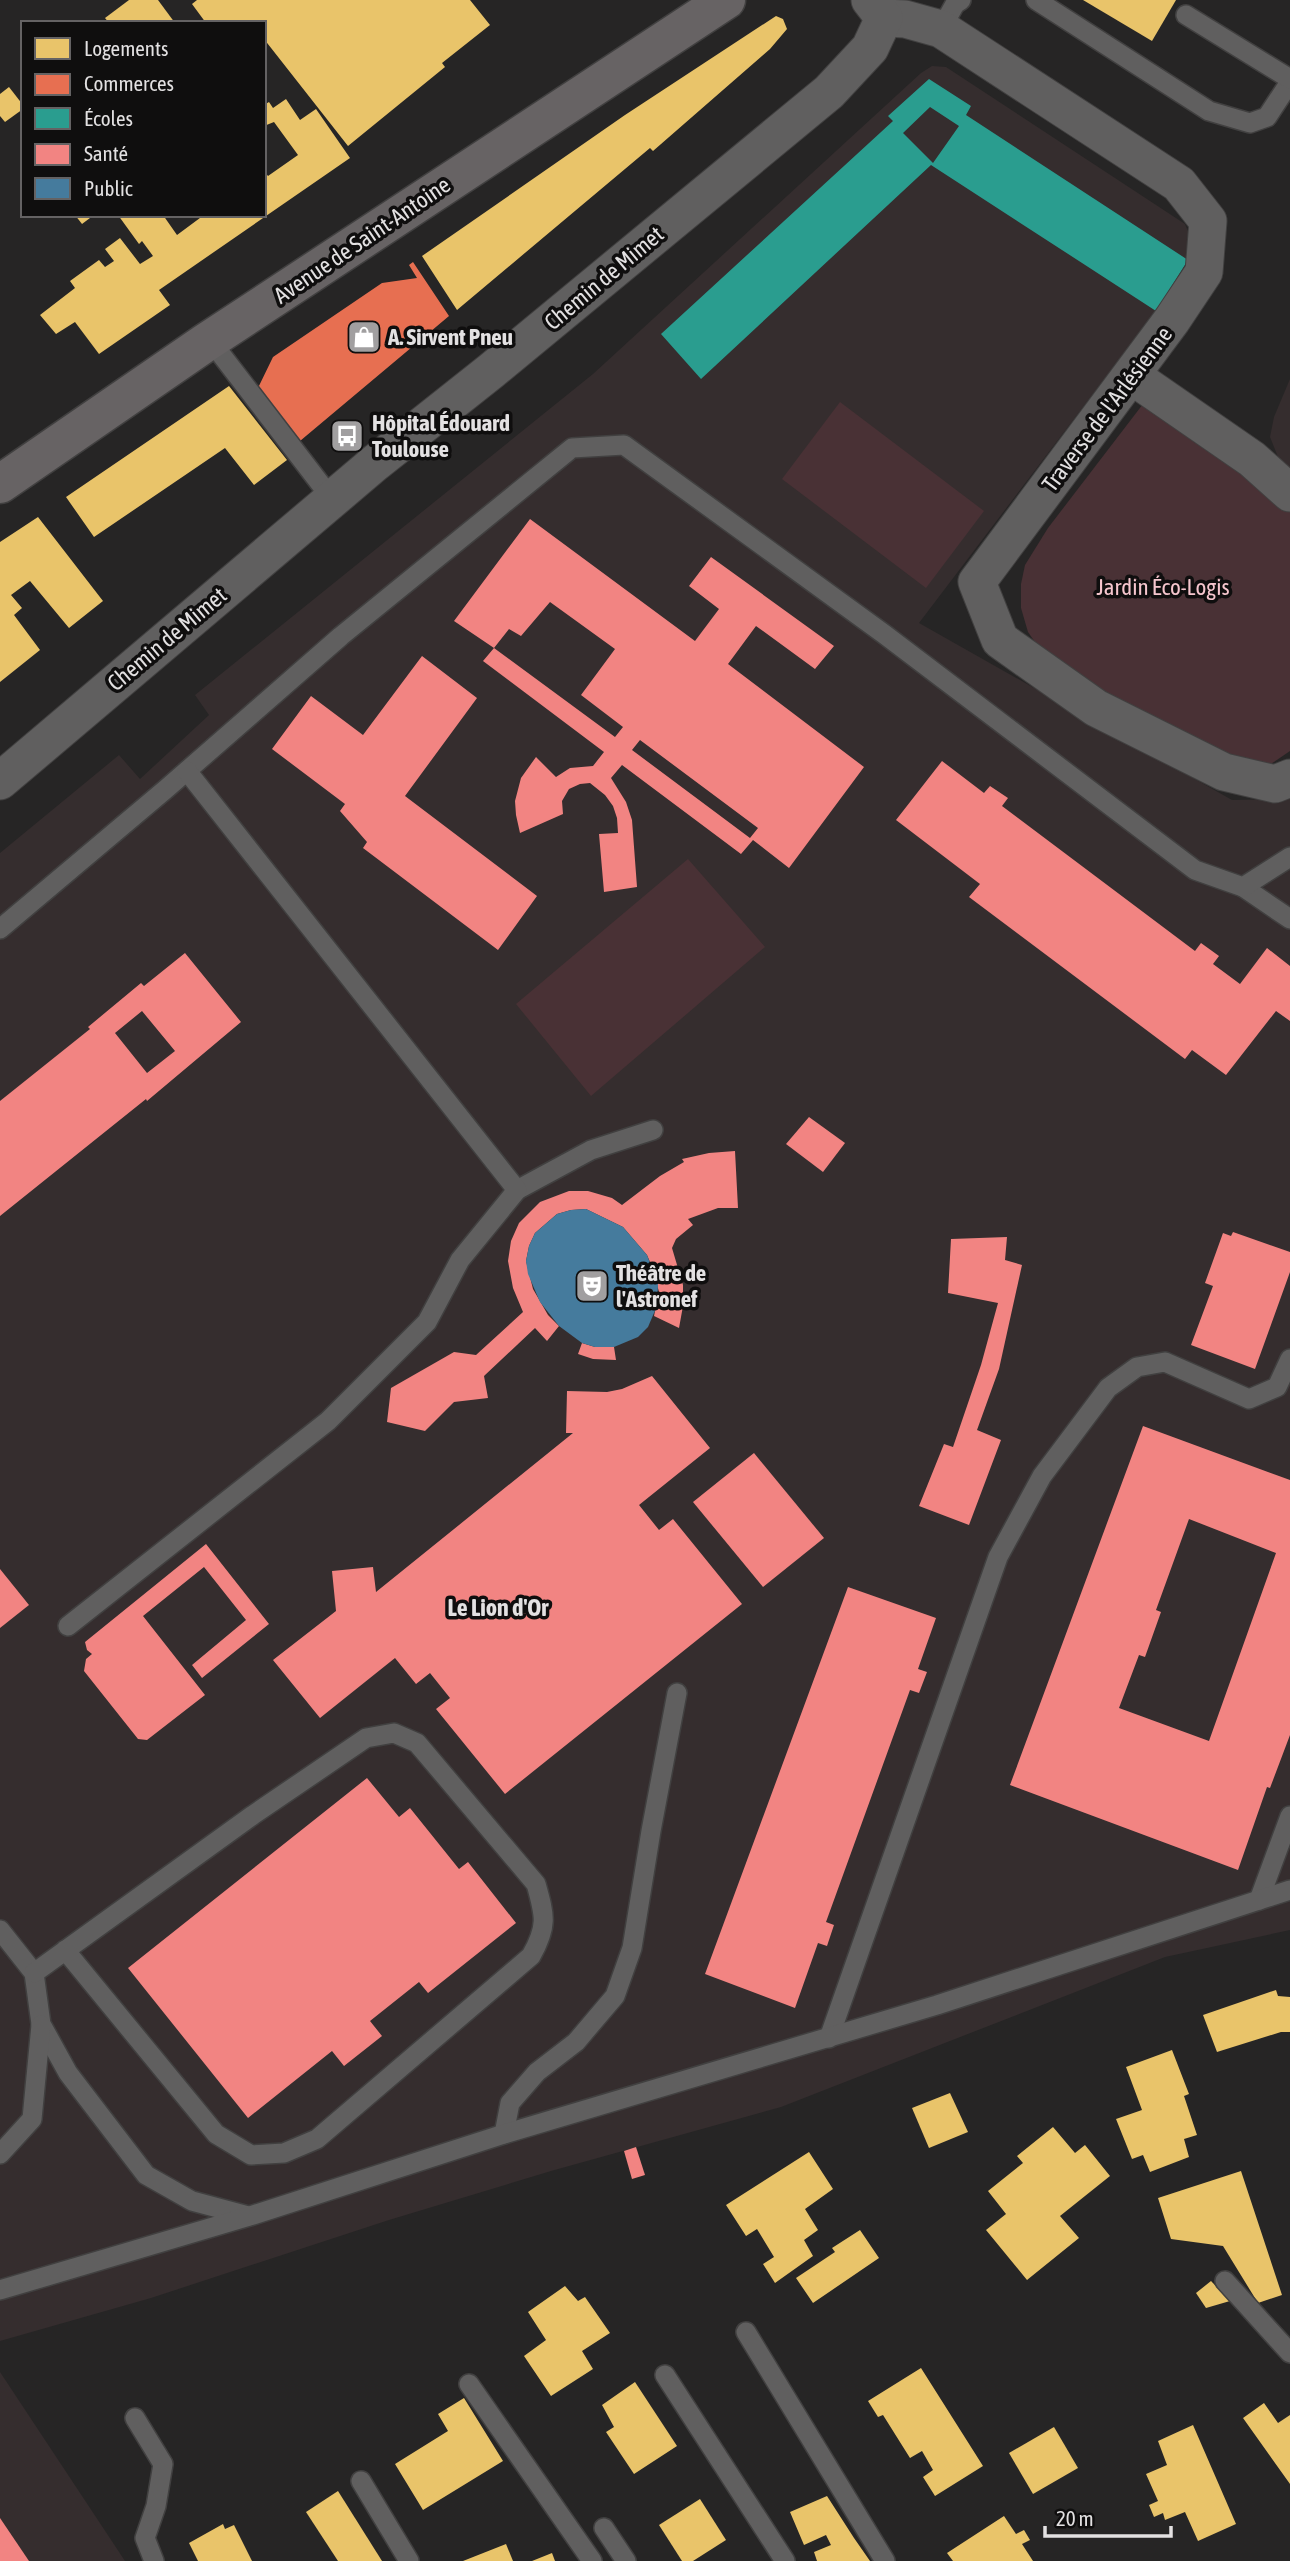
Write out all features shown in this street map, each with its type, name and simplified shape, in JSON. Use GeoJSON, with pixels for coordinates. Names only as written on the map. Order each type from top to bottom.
{"type":"FeatureCollection","features":[{"type":"Feature","properties":{"kind":"main road","name":"Avenue de Saint-Antoine"},"geometry":{"type":"LineString","coordinates":[[4,474],[726,0]]}},
{"type":"Feature","properties":{"kind":"street","name":"Traverse de l'Arlésienne"},"geometry":{"type":"LineString","coordinates":[[877,9],[905,19],[951,14],[1179,184],[1208,220],[1204,272],[1132,376],[977,582],[1000,640],[1096,708],[1224,772],[1275,784],[1290,778]]}},
{"type":"Feature","properties":{"kind":"street","name":"Chemin de Mimet"},"geometry":{"type":"LineString","coordinates":[[0,781],[332,499],[829,92],[870,48],[877,9]]}},
{"type":"Feature","properties":{"kind":"street"},"geometry":{"type":"LineString","coordinates":[[1132,376],[1252,458],[1290,493]]}},
{"type":"Feature","properties":{"kind":"lane"},"geometry":{"type":"LineString","coordinates":[[1036,0],[1209,111],[1250,123],[1267,117],[1290,81],[1186,15]]}},
{"type":"Feature","properties":{"kind":"lane"},"geometry":{"type":"LineString","coordinates":[[210,340],[332,499]]}},
{"type":"Feature","properties":{"kind":"lane"},"geometry":{"type":"LineString","coordinates":[[0,929],[341,636],[572,448],[624,445],[884,634],[1195,870],[1243,887],[1290,919]]}},
{"type":"Feature","properties":{"kind":"lane"},"geometry":{"type":"LineString","coordinates":[[187,771],[517,1190]]}},
{"type":"Feature","properties":{"kind":"lane"},"geometry":{"type":"LineString","coordinates":[[1243,887],[1290,858]]}},
{"type":"Feature","properties":{"kind":"lane"},"geometry":{"type":"LineString","coordinates":[[68,1626],[328,1421],[427,1322],[460,1260],[517,1190],[591,1150],[653,1130]]}},
{"type":"Feature","properties":{"kind":"lane"},"geometry":{"type":"LineString","coordinates":[[829,2038],[998,1557],[1042,1476],[1108,1388],[1137,1367],[1165,1363],[1249,1399],[1277,1387],[1290,1359]]}},
{"type":"Feature","properties":{"kind":"lane"},"geometry":{"type":"LineString","coordinates":[[504,2134],[510,2103],[537,2072],[576,2042],[615,1996],[632,1948],[677,1693]]}},
{"type":"Feature","properties":{"kind":"lane"},"geometry":{"type":"LineString","coordinates":[[34,1973],[65,1950],[253,1815],[366,1738],[394,1733],[417,1743],[536,1884],[543,1911],[542,1936],[531,1956],[317,2139],[284,2153],[251,2155],[216,2134],[65,1950]]}},
{"type":"Feature","properties":{"kind":"lane"},"geometry":{"type":"LineString","coordinates":[[1259,1900],[1290,1816]]}},
{"type":"Feature","properties":{"kind":"lane"},"geometry":{"type":"LineString","coordinates":[[0,2290],[250,2216],[504,2134],[937,2006],[1290,1890]]}},
{"type":"Feature","properties":{"kind":"lane"},"geometry":{"type":"LineString","coordinates":[[0,1930],[34,1973],[41,2024],[32,2119],[0,2154]]}},
{"type":"Feature","properties":{"kind":"lane"},"geometry":{"type":"LineString","coordinates":[[41,2024],[68,2073],[146,2175],[192,2201],[250,2216]]}},
{"type":"Feature","properties":{"kind":"lane"},"geometry":{"type":"LineString","coordinates":[[1224,2281],[1290,2353]]}},
{"type":"Feature","properties":{"kind":"lane"},"geometry":{"type":"LineString","coordinates":[[746,2332],[886,2561]]}},
{"type":"Feature","properties":{"kind":"lane"},"geometry":{"type":"LineString","coordinates":[[665,2375],[785,2561]]}},
{"type":"Feature","properties":{"kind":"lane"},"geometry":{"type":"LineString","coordinates":[[469,2384],[592,2561]]}},
{"type":"Feature","properties":{"kind":"lane"},"geometry":{"type":"LineString","coordinates":[[135,2418],[163,2464],[156,2506],[145,2538],[154,2561]]}},
{"type":"Feature","properties":{"kind":"lane"},"geometry":{"type":"LineString","coordinates":[[361,2481],[409,2561]]}},
{"type":"Feature","properties":{"kind":"lane"},"geometry":{"type":"LineString","coordinates":[[604,2528],[626,2561]]}},
{"type":"Feature","properties":{"kind":"shaded area"},"geometry":{"type":"Polygon","coordinates":[[[932,66],[946,67],[1185,224],[1191,239],[1188,260],[1156,311],[919,623],[1232,800],[1290,799],[1290,1930],[1165,1957],[781,2107],[551,2171],[389,2220],[151,2298],[0,2341],[0,853],[119,755],[140,779],[209,715],[195,695],[593,374],[921,73],[932,66]]]}},
{"type":"Feature","properties":{"kind":"shaded area"},"geometry":{"type":"Polygon","coordinates":[[[1290,379],[1290,476],[1280,462],[1270,437],[1274,417],[1290,379]]]}},
{"type":"Feature","properties":{"kind":"shaded area"},"geometry":{"type":"Polygon","coordinates":[[[0,2372],[125,2561],[0,2561],[0,2372]]]}},
{"type":"Feature","properties":{"kind":"green space"},"geometry":{"type":"Polygon","coordinates":[[[840,402],[984,511],[926,588],[782,479],[840,402]]]}},
{"type":"Feature","properties":{"kind":"green space","name":"Jardin Éco-Logis"},"geometry":{"type":"Polygon","coordinates":[[[1143,404],[1265,488],[1290,510],[1290,751],[1268,766],[1227,761],[1048,661],[1028,632],[1021,608],[1021,584],[1025,565],[1048,528],[1143,404]]]}},
{"type":"Feature","properties":{"kind":"green space"},"geometry":{"type":"Polygon","coordinates":[[[688,859],[765,947],[591,1096],[516,1004],[688,859]]]}},
{"type":"Feature","properties":{"kind":"building: Logements"},"geometry":{"type":"Polygon","coordinates":[[[129,0],[158,0],[174,21],[107,21],[105,18],[129,0]]]}},
{"type":"Feature","properties":{"kind":"building: Logements"},"geometry":{"type":"Polygon","coordinates":[[[197,0],[470,0],[490,25],[442,63],[445,67],[348,146],[266,42],[266,21],[205,21],[192,4],[197,0]]]}},
{"type":"Feature","properties":{"kind":"building: Logements"},"geometry":{"type":"Polygon","coordinates":[[[1083,0],[1176,0],[1152,41],[1083,0]]]}},
{"type":"Feature","properties":{"kind":"building: Logements"},"geometry":{"type":"Polygon","coordinates":[[[776,16],[783,19],[787,29],[770,49],[653,151],[650,148],[457,310],[422,256],[625,115],[776,16]]]}},
{"type":"Feature","properties":{"kind":"building: Logements"},"geometry":{"type":"Polygon","coordinates":[[[9,87],[21,102],[21,110],[5,122],[0,116],[0,94],[9,87]]]}},
{"type":"Feature","properties":{"kind":"building: Logements"},"geometry":{"type":"Polygon","coordinates":[[[286,99],[300,120],[316,109],[350,158],[266,216],[266,174],[268,176],[298,155],[274,122],[266,125],[266,104],[269,102],[273,108],[286,99]]]}},
{"type":"Feature","properties":{"kind":"building: Logements"},"geometry":{"type":"Polygon","coordinates":[[[77,217],[91,217],[82,224],[77,217]]]}},
{"type":"Feature","properties":{"kind":"building: Logements"},"geometry":{"type":"Polygon","coordinates":[[[119,217],[164,217],[177,235],[201,217],[265,217],[159,290],[170,305],[99,354],[75,322],[56,334],[40,315],[75,288],[70,281],[99,260],[105,267],[114,261],[105,249],[120,238],[140,264],[153,256],[142,241],[139,244],[119,217]]]}},
{"type":"Feature","properties":{"kind":"building: Logements"},"geometry":{"type":"Polygon","coordinates":[[[229,386],[287,460],[254,485],[225,448],[94,537],[66,497],[229,386]]]}},
{"type":"Feature","properties":{"kind":"building: Logements"},"geometry":{"type":"Polygon","coordinates":[[[38,517],[103,601],[69,628],[30,581],[11,595],[22,608],[14,615],[40,650],[0,682],[0,542],[38,517]]]}},
{"type":"Feature","properties":{"kind":"building: Logements"},"geometry":{"type":"Polygon","coordinates":[[[1276,1990],[1278,1996],[1290,1997],[1290,2032],[1281,2032],[1217,2052],[1203,2015],[1276,1990]]]}},
{"type":"Feature","properties":{"kind":"building: Logements"},"geometry":{"type":"Polygon","coordinates":[[[1172,2050],[1189,2094],[1184,2096],[1197,2135],[1184,2139],[1189,2157],[1150,2172],[1143,2155],[1132,2159],[1116,2119],[1142,2110],[1126,2067],[1172,2050]]]}},
{"type":"Feature","properties":{"kind":"building: Logements"},"geometry":{"type":"Polygon","coordinates":[[[950,2093],[968,2132],[929,2148],[912,2108],[950,2093]]]}},
{"type":"Feature","properties":{"kind":"building: Logements"},"geometry":{"type":"Polygon","coordinates":[[[1053,2127],[1075,2153],[1085,2145],[1110,2176],[1060,2216],[1079,2238],[1027,2280],[986,2230],[1006,2214],[988,2191],[1023,2163],[1017,2156],[1053,2127]]]}},
{"type":"Feature","properties":{"kind":"building: Logements"},"geometry":{"type":"Polygon","coordinates":[[[809,2152],[833,2189],[805,2209],[818,2230],[804,2240],[813,2256],[775,2283],[763,2264],[774,2257],[757,2229],[746,2236],[726,2205],[809,2152]]]}},
{"type":"Feature","properties":{"kind":"building: Logements"},"geometry":{"type":"Polygon","coordinates":[[[1241,2171],[1282,2295],[1258,2303],[1223,2246],[1171,2239],[1158,2198],[1241,2171]]]}},
{"type":"Feature","properties":{"kind":"building: Logements"},"geometry":{"type":"Polygon","coordinates":[[[860,2230],[879,2258],[813,2303],[796,2278],[835,2252],[832,2248],[860,2230]]]}},
{"type":"Feature","properties":{"kind":"building: Logements"},"geometry":{"type":"Polygon","coordinates":[[[1211,2281],[1230,2301],[1206,2308],[1196,2293],[1211,2281]]]}},
{"type":"Feature","properties":{"kind":"building: Logements"},"geometry":{"type":"Polygon","coordinates":[[[565,2286],[578,2301],[585,2297],[610,2333],[582,2351],[593,2369],[551,2396],[524,2356],[546,2340],[528,2312],[565,2286]]]}},
{"type":"Feature","properties":{"kind":"building: Logements"},"geometry":{"type":"Polygon","coordinates":[[[921,2368],[983,2466],[935,2496],[923,2477],[933,2470],[922,2451],[910,2458],[883,2415],[878,2417],[868,2401],[921,2368]]]}},
{"type":"Feature","properties":{"kind":"building: Logements"},"geometry":{"type":"Polygon","coordinates":[[[635,2382],[677,2446],[634,2474],[606,2432],[614,2427],[602,2405],[635,2382]]]}},
{"type":"Feature","properties":{"kind":"building: Logements"},"geometry":{"type":"Polygon","coordinates":[[[464,2398],[503,2461],[423,2510],[395,2464],[448,2431],[438,2414],[464,2398]]]}},
{"type":"Feature","properties":{"kind":"building: Logements"},"geometry":{"type":"Polygon","coordinates":[[[1264,2403],[1278,2423],[1290,2415],[1290,2484],[1243,2418],[1264,2403]]]}},
{"type":"Feature","properties":{"kind":"building: Logements"},"geometry":{"type":"Polygon","coordinates":[[[1193,2425],[1236,2524],[1198,2541],[1185,2512],[1165,2520],[1163,2513],[1154,2517],[1149,2505],[1158,2501],[1146,2474],[1167,2465],[1158,2441],[1193,2425]]]}},
{"type":"Feature","properties":{"kind":"building: Logements"},"geometry":{"type":"Polygon","coordinates":[[[1054,2427],[1078,2468],[1033,2494],[1009,2453],[1054,2427]]]}},
{"type":"Feature","properties":{"kind":"building: Logements"},"geometry":{"type":"Polygon","coordinates":[[[338,2491],[382,2561],[338,2561],[306,2512],[338,2491]]]}},
{"type":"Feature","properties":{"kind":"building: Logements"},"geometry":{"type":"Polygon","coordinates":[[[827,2496],[870,2561],[817,2561],[814,2552],[831,2545],[826,2535],[804,2545],[790,2512],[827,2496]]]}},
{"type":"Feature","properties":{"kind":"building: Logements"},"geometry":{"type":"Polygon","coordinates":[[[700,2499],[726,2540],[693,2561],[682,2561],[659,2525],[700,2499]]]}},
{"type":"Feature","properties":{"kind":"building: Logements"},"geometry":{"type":"Polygon","coordinates":[[[1004,2516],[1016,2534],[1024,2530],[1030,2540],[1022,2544],[1033,2561],[953,2561],[947,2553],[1004,2516]]]}},
{"type":"Feature","properties":{"kind":"building: Logements"},"geometry":{"type":"Polygon","coordinates":[[[223,2524],[225,2529],[234,2525],[252,2561],[198,2561],[189,2543],[223,2524]]]}},
{"type":"Feature","properties":{"kind":"building: Logements"},"geometry":{"type":"Polygon","coordinates":[[[506,2544],[513,2561],[463,2561],[506,2544]]]}},
{"type":"Feature","properties":{"kind":"building: Logements"},"geometry":{"type":"Polygon","coordinates":[[[552,2553],[555,2561],[532,2561],[552,2553]]]}},
{"type":"Feature","properties":{"kind":"building: Commerces","name":"A. Sirvent Pneu"},"geometry":{"type":"Polygon","coordinates":[[[413,262],[449,316],[300,441],[257,390],[273,357],[382,283],[417,278],[409,265],[413,262]]]}},
{"type":"Feature","properties":{"kind":"building: Écoles"},"geometry":{"type":"Polygon","coordinates":[[[929,79],[971,106],[966,115],[1188,260],[1156,311],[931,165],[701,379],[661,334],[893,121],[888,116],[929,79]],[[930,107],[903,133],[933,163],[959,126],[930,107]]]}},
{"type":"Feature","properties":{"kind":"building: Santé"},"geometry":{"type":"Polygon","coordinates":[[[530,519],[695,641],[719,609],[689,586],[711,557],[834,646],[815,669],[756,626],[728,664],[864,767],[789,868],[753,840],[741,854],[622,765],[611,778],[626,802],[632,820],[637,887],[604,892],[599,834],[618,833],[613,806],[605,795],[590,783],[580,784],[569,789],[562,801],[563,814],[520,833],[515,801],[521,778],[536,757],[556,777],[570,768],[593,766],[604,752],[483,661],[494,648],[454,621],[530,519]],[[550,602],[521,636],[509,629],[494,648],[615,737],[623,727],[581,695],[615,649],[550,602]],[[640,740],[632,750],[750,838],[758,828],[640,740]]]}},
{"type":"Feature","properties":{"kind":"building: Santé"},"geometry":{"type":"Polygon","coordinates":[[[422,656],[477,698],[405,796],[537,896],[498,950],[363,848],[367,842],[340,811],[345,804],[272,749],[311,696],[363,735],[422,656]]]}},
{"type":"Feature","properties":{"kind":"building: Santé"},"geometry":{"type":"Polygon","coordinates":[[[942,761],[984,793],[990,786],[1008,798],[1002,806],[1195,951],[1201,943],[1219,956],[1213,964],[1240,984],[1267,948],[1290,966],[1290,1021],[1276,1011],[1226,1075],[1192,1050],[1185,1059],[969,897],[980,884],[896,820],[942,761]]]}},
{"type":"Feature","properties":{"kind":"building: Santé"},"geometry":{"type":"Polygon","coordinates":[[[185,953],[241,1022],[147,1101],[146,1099],[0,1216],[0,1101],[90,1029],[88,1027],[141,983],[144,986],[185,953]],[[142,1011],[115,1033],[147,1073],[175,1051],[142,1011]]]}},
{"type":"Feature","properties":{"kind":"building: Santé"},"geometry":{"type":"Polygon","coordinates":[[[809,1117],[845,1143],[823,1172],[786,1144],[809,1117]]]}},
{"type":"Feature","properties":{"kind":"building: Santé"},"geometry":{"type":"Polygon","coordinates":[[[735,1151],[738,1208],[718,1208],[688,1219],[693,1225],[676,1239],[672,1248],[683,1285],[679,1328],[654,1316],[659,1292],[653,1269],[647,1255],[623,1227],[586,1209],[557,1214],[535,1233],[526,1261],[533,1289],[548,1315],[559,1326],[547,1341],[535,1328],[484,1376],[488,1398],[454,1402],[425,1431],[387,1422],[391,1388],[454,1352],[476,1355],[523,1312],[513,1288],[508,1261],[511,1241],[519,1223],[540,1202],[569,1191],[588,1191],[612,1198],[622,1205],[660,1176],[684,1162],[682,1159],[735,1151]]]}},
{"type":"Feature","properties":{"kind":"building: Santé"},"geometry":{"type":"Polygon","coordinates":[[[1233,1232],[1290,1252],[1290,1272],[1255,1369],[1191,1345],[1213,1286],[1205,1283],[1223,1233],[1231,1236],[1233,1232]]]}},
{"type":"Feature","properties":{"kind":"building: Santé"},"geometry":{"type":"Polygon","coordinates":[[[1007,1237],[1005,1260],[1022,1265],[999,1369],[977,1430],[1001,1440],[969,1525],[919,1506],[944,1444],[953,1447],[981,1365],[998,1303],[948,1293],[951,1239],[1007,1237]]]}},
{"type":"Feature","properties":{"kind":"building: Santé"},"geometry":{"type":"Polygon","coordinates":[[[582,1343],[595,1347],[614,1347],[616,1360],[593,1359],[578,1354],[582,1343]]]}},
{"type":"Feature","properties":{"kind":"building: Santé"},"geometry":{"type":"Polygon","coordinates":[[[652,1376],[710,1448],[639,1505],[659,1530],[673,1519],[742,1604],[505,1794],[436,1709],[450,1698],[430,1673],[416,1684],[395,1658],[320,1718],[273,1660],[336,1611],[332,1571],[373,1567],[376,1592],[573,1433],[566,1433],[567,1391],[607,1392],[622,1389],[652,1376]]]}},
{"type":"Feature","properties":{"kind":"building: Santé"},"geometry":{"type":"Polygon","coordinates":[[[1143,1426],[1290,1480],[1290,1735],[1270,1788],[1267,1787],[1238,1870],[1010,1785],[1143,1426]],[[1189,1519],[1156,1610],[1161,1612],[1145,1657],[1139,1655],[1119,1708],[1209,1741],[1276,1553],[1189,1519]]]}},
{"type":"Feature","properties":{"kind":"building: Santé"},"geometry":{"type":"Polygon","coordinates":[[[754,1453],[824,1538],[763,1587],[693,1502],[754,1453]]]}},
{"type":"Feature","properties":{"kind":"building: Santé"},"geometry":{"type":"Polygon","coordinates":[[[206,1544],[269,1624],[202,1678],[192,1665],[246,1620],[204,1567],[143,1616],[205,1695],[147,1740],[138,1739],[84,1671],[86,1659],[92,1654],[87,1650],[85,1642],[206,1544]]]}},
{"type":"Feature","properties":{"kind":"building: Santé"},"geometry":{"type":"Polygon","coordinates":[[[0,1569],[29,1605],[0,1628],[0,1569]]]}},
{"type":"Feature","properties":{"kind":"building: Santé"},"geometry":{"type":"Polygon","coordinates":[[[848,1587],[936,1618],[918,1669],[927,1672],[919,1693],[910,1690],[826,1922],[834,1925],[827,1946],[818,1943],[795,2008],[705,1974],[848,1587]]]}},
{"type":"Feature","properties":{"kind":"building: Santé"},"geometry":{"type":"Polygon","coordinates":[[[367,1778],[399,1817],[410,1808],[459,1869],[468,1862],[516,1923],[428,1993],[419,1982],[370,2021],[382,2036],[344,2066],[332,2051],[248,2118],[128,1968],[367,1778]]]}},
{"type":"Feature","properties":{"kind":"building: Santé"},"geometry":{"type":"Polygon","coordinates":[[[636,2147],[645,2175],[632,2179],[624,2151],[636,2147]]]}},
{"type":"Feature","properties":{"kind":"building: Santé"},"geometry":{"type":"Polygon","coordinates":[[[0,2518],[29,2561],[0,2561],[0,2518]]]}},
{"type":"Feature","properties":{"kind":"building: Public"},"geometry":{"type":"Polygon","coordinates":[[[586,1209],[623,1227],[647,1255],[658,1284],[657,1306],[648,1327],[638,1337],[614,1347],[595,1347],[582,1343],[559,1326],[540,1302],[528,1274],[526,1261],[535,1233],[557,1214],[586,1209]]]}},
{"type":"Feature","properties":{"kind":"place","name":"A. Sirvent Pneu"},"geometry":{"type":"Point","coordinates":[364,337]}},
{"type":"Feature","properties":{"kind":"place","name":"Hôpital Édouard Toulouse"},"geometry":{"type":"Point","coordinates":[347,436]}},
{"type":"Feature","properties":{"kind":"place","name":"Théâtre de l'Astronef"},"geometry":{"type":"Point","coordinates":[592,1286]}},
{"type":"Feature","properties":{"kind":"district","name":"Le Lion d'Or"},"geometry":{"type":"Point","coordinates":[498,1607]}}]}
